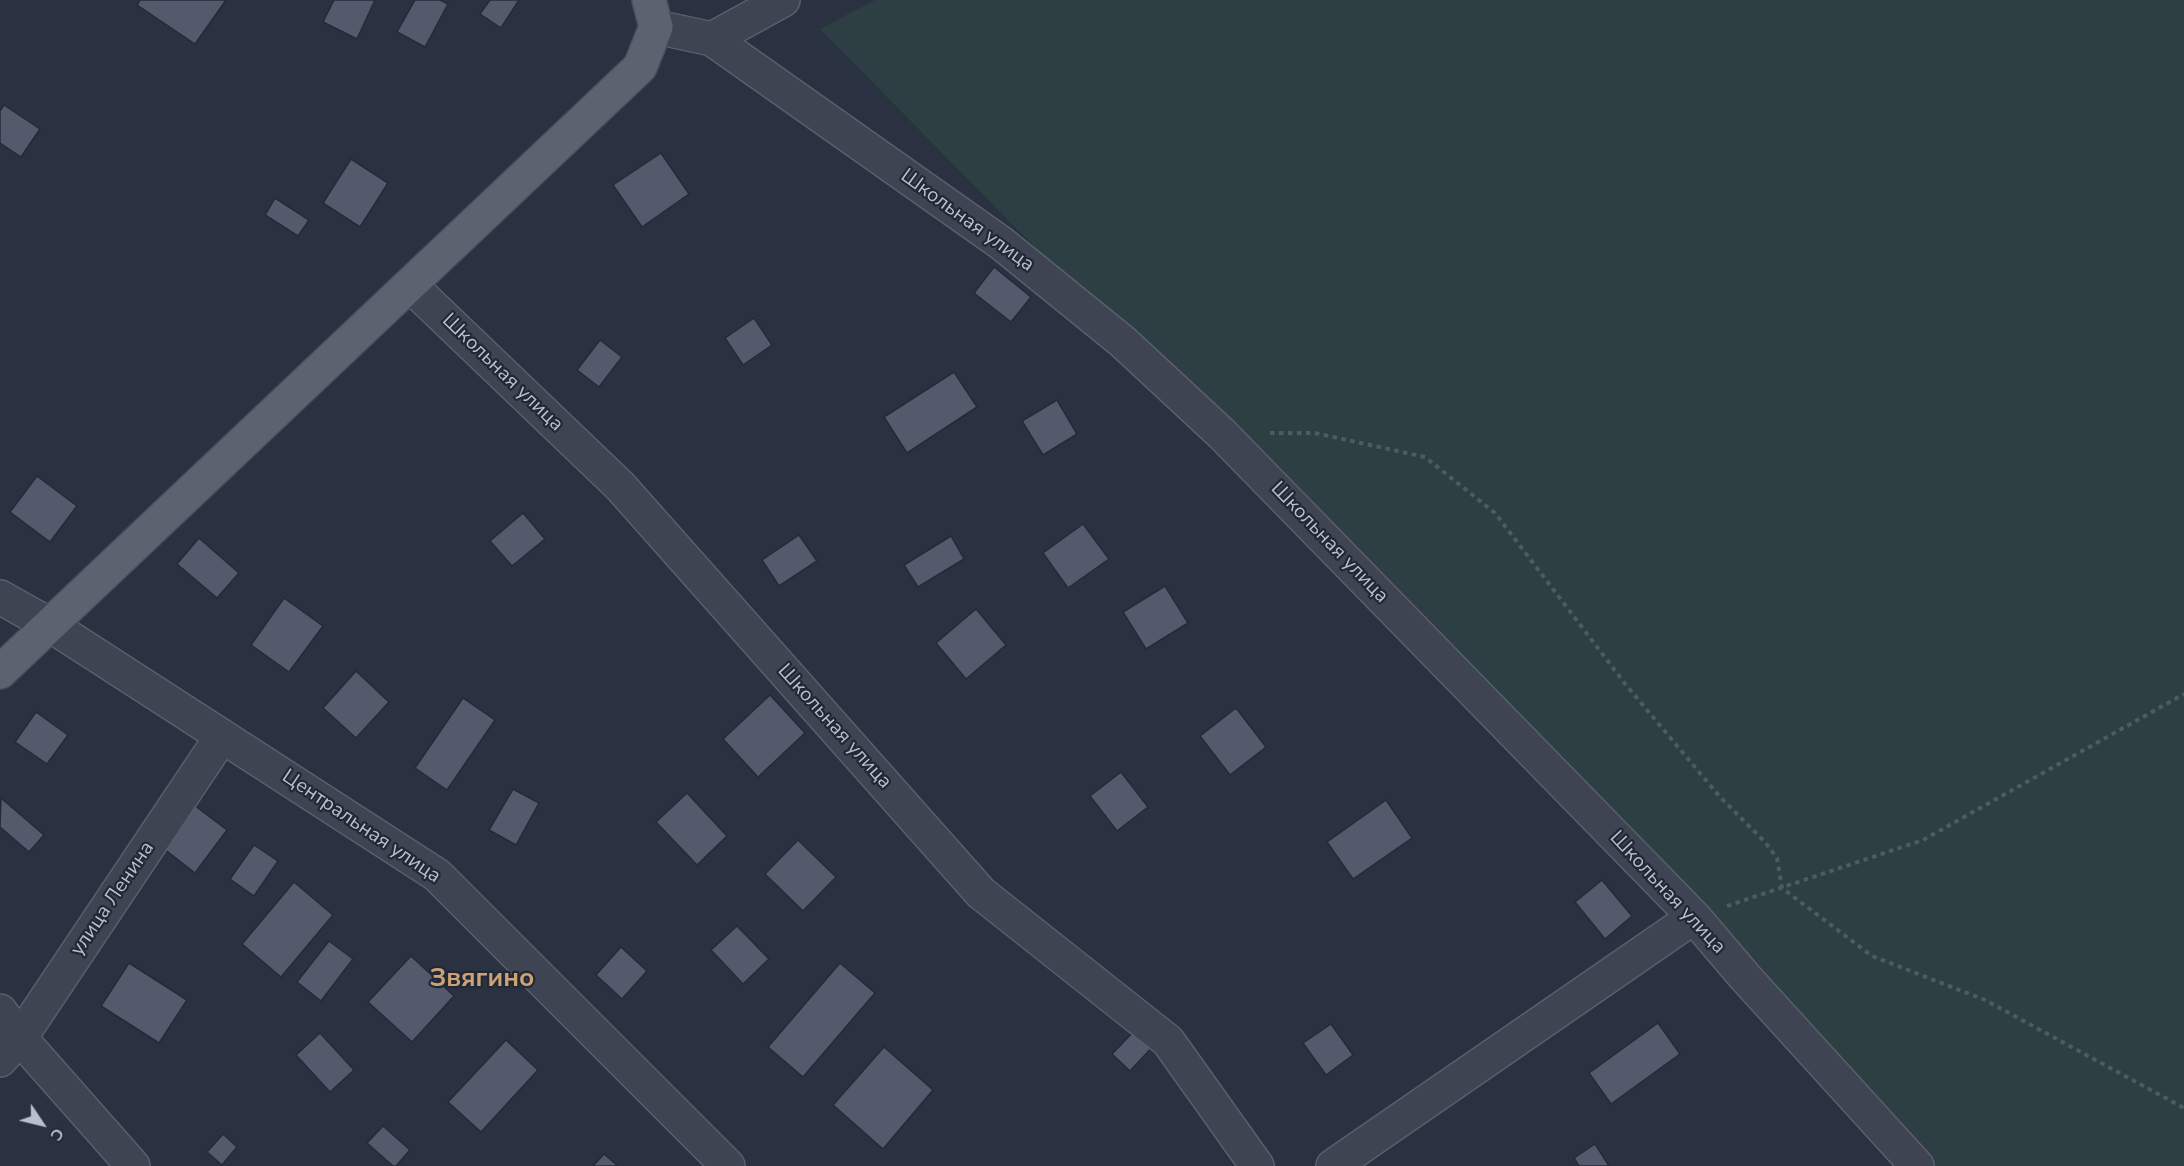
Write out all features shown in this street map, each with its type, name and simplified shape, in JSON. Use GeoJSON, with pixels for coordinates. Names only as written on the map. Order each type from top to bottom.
{"type":"FeatureCollection","features":[{"type":"Feature","properties":{"kind":"main road"},"geometry":{"type":"LineString","coordinates":[[0,672],[640,67],[652,14]]}},
{"type":"Feature","properties":{"kind":"street"},"geometry":{"type":"LineString","coordinates":[[712,39],[783,0]]}},
{"type":"Feature","properties":{"kind":"street","name":"Школьная улица"},"geometry":{"type":"LineString","coordinates":[[652,14],[712,39],[1001,243],[1123,342],[1222,434],[1694,917],[1745,977],[1917,1166]]}},
{"type":"Feature","properties":{"kind":"street","name":"Школьная улица"},"geometry":{"type":"LineString","coordinates":[[410,285],[620,486],[981,893],[1168,1041],[1257,1166]]}},
{"type":"Feature","properties":{"kind":"street","name":"Центральная улица"},"geometry":{"type":"LineString","coordinates":[[0,597],[50,625],[437,875],[728,1166]]}},
{"type":"Feature","properties":{"kind":"street","name":"улица Ленина"},"geometry":{"type":"LineString","coordinates":[[10,1049],[222,736]]}},
{"type":"Feature","properties":{"kind":"street"},"geometry":{"type":"LineString","coordinates":[[1333,1166],[1694,917]]}},
{"type":"Feature","properties":{"kind":"street"},"geometry":{"type":"LineString","coordinates":[[0,1011],[10,1049],[133,1166]]}},
{"type":"Feature","properties":{"kind":"path"},"geometry":{"type":"LineString","coordinates":[[1222,434],[1315,433],[1425,457],[1495,513],[1626,685],[1720,797],[1765,842],[1777,858],[1782,888],[1872,956],[1985,1000],[2184,1108]]}},
{"type":"Feature","properties":{"kind":"path"},"geometry":{"type":"LineString","coordinates":[[1694,917],[1923,840],[2184,694]]}},
{"type":"Feature","properties":{"kind":"shaded area"},"geometry":{"type":"Polygon","coordinates":[[[875,0],[2184,0],[2184,1166],[1927,1166],[1694,917],[820,29],[875,0]]]}},
{"type":"Feature","properties":{"kind":"building"},"geometry":{"type":"Polygon","coordinates":[[[140,0],[226,0],[195,44],[137,5],[140,0]]]}},
{"type":"Feature","properties":{"kind":"building"},"geometry":{"type":"Polygon","coordinates":[[[334,0],[375,0],[357,39],[323,22],[334,0]]]}},
{"type":"Feature","properties":{"kind":"building"},"geometry":{"type":"Polygon","coordinates":[[[415,0],[440,0],[448,4],[425,47],[397,32],[415,0]]]}},
{"type":"Feature","properties":{"kind":"building"},"geometry":{"type":"Polygon","coordinates":[[[490,0],[519,0],[501,28],[480,14],[490,0]]]}},
{"type":"Feature","properties":{"kind":"building"},"geometry":{"type":"Polygon","coordinates":[[[4,105],[40,129],[21,157],[0,143],[0,111],[4,105]]]}},
{"type":"Feature","properties":{"kind":"building"},"geometry":{"type":"Polygon","coordinates":[[[661,153],[689,194],[642,227],[613,185],[661,153]]]}},
{"type":"Feature","properties":{"kind":"building"},"geometry":{"type":"Polygon","coordinates":[[[351,159],[388,183],[360,227],[323,203],[351,159]]]}},
{"type":"Feature","properties":{"kind":"building"},"geometry":{"type":"Polygon","coordinates":[[[275,198],[309,220],[298,236],[265,215],[275,198]]]}},
{"type":"Feature","properties":{"kind":"building"},"geometry":{"type":"Polygon","coordinates":[[[994,267],[1031,297],[1011,322],[974,293],[994,267]]]}},
{"type":"Feature","properties":{"kind":"building"},"geometry":{"type":"Polygon","coordinates":[[[754,318],[772,345],[743,365],[725,338],[754,318]]]}},
{"type":"Feature","properties":{"kind":"building"},"geometry":{"type":"Polygon","coordinates":[[[600,340],[622,357],[599,387],[577,370],[600,340]]]}},
{"type":"Feature","properties":{"kind":"building"},"geometry":{"type":"Polygon","coordinates":[[[954,372],[977,407],[907,453],[884,417],[954,372]]]}},
{"type":"Feature","properties":{"kind":"building"},"geometry":{"type":"Polygon","coordinates":[[[1057,400],[1077,434],[1043,455],[1022,421],[1057,400]]]}},
{"type":"Feature","properties":{"kind":"building"},"geometry":{"type":"Polygon","coordinates":[[[37,476],[77,506],[50,542],[10,512],[37,476]]]}},
{"type":"Feature","properties":{"kind":"building"},"geometry":{"type":"Polygon","coordinates":[[[523,513],[545,539],[512,566],[490,541],[523,513]]]}},
{"type":"Feature","properties":{"kind":"building"},"geometry":{"type":"Polygon","coordinates":[[[1083,524],[1109,559],[1068,588],[1043,553],[1083,524]]]}},
{"type":"Feature","properties":{"kind":"building"},"geometry":{"type":"Polygon","coordinates":[[[799,535],[817,561],[779,586],[762,560],[799,535]]]}},
{"type":"Feature","properties":{"kind":"building"},"geometry":{"type":"Polygon","coordinates":[[[951,536],[964,559],[918,587],[904,565],[951,536]]]}},
{"type":"Feature","properties":{"kind":"building"},"geometry":{"type":"Polygon","coordinates":[[[199,538],[239,573],[217,598],[177,564],[199,538]]]}},
{"type":"Feature","properties":{"kind":"building"},"geometry":{"type":"Polygon","coordinates":[[[1165,586],[1188,623],[1146,649],[1123,612],[1165,586]]]}},
{"type":"Feature","properties":{"kind":"building"},"geometry":{"type":"Polygon","coordinates":[[[284,598],[323,626],[289,672],[251,645],[284,598]]]}},
{"type":"Feature","properties":{"kind":"building"},"geometry":{"type":"Polygon","coordinates":[[[976,609],[1006,645],[966,679],[936,643],[976,609]]]}},
{"type":"Feature","properties":{"kind":"building"},"geometry":{"type":"Polygon","coordinates":[[[356,671],[389,702],[356,738],[323,708],[356,671]]]}},
{"type":"Feature","properties":{"kind":"building"},"geometry":{"type":"Polygon","coordinates":[[[770,695],[805,733],[758,777],[723,739],[770,695]]]}},
{"type":"Feature","properties":{"kind":"building"},"geometry":{"type":"Polygon","coordinates":[[[463,698],[495,720],[447,790],[415,768],[463,698]]]}},
{"type":"Feature","properties":{"kind":"building"},"geometry":{"type":"Polygon","coordinates":[[[1236,708],[1266,747],[1230,775],[1200,736],[1236,708]]]}},
{"type":"Feature","properties":{"kind":"building"},"geometry":{"type":"Polygon","coordinates":[[[36,712],[68,735],[47,764],[15,742],[36,712]]]}},
{"type":"Feature","properties":{"kind":"building"},"geometry":{"type":"Polygon","coordinates":[[[1121,772],[1148,807],[1117,831],[1090,796],[1121,772]]]}},
{"type":"Feature","properties":{"kind":"building"},"geometry":{"type":"Polygon","coordinates":[[[513,789],[539,803],[516,845],[489,830],[513,789]]]}},
{"type":"Feature","properties":{"kind":"building"},"geometry":{"type":"Polygon","coordinates":[[[687,793],[727,836],[697,865],[656,822],[687,793]]]}},
{"type":"Feature","properties":{"kind":"building"},"geometry":{"type":"Polygon","coordinates":[[[1,798],[44,835],[29,852],[0,827],[1,798]]]}},
{"type":"Feature","properties":{"kind":"building"},"geometry":{"type":"Polygon","coordinates":[[[1386,800],[1412,838],[1353,879],[1327,842],[1386,800]]]}},
{"type":"Feature","properties":{"kind":"building"},"geometry":{"type":"Polygon","coordinates":[[[194,805],[227,830],[195,873],[163,848],[194,805]]]}},
{"type":"Feature","properties":{"kind":"building"},"geometry":{"type":"Polygon","coordinates":[[[798,840],[836,877],[803,911],[765,874],[798,840]]]}},
{"type":"Feature","properties":{"kind":"building"},"geometry":{"type":"Polygon","coordinates":[[[254,845],[278,861],[254,896],[230,879],[254,845]]]}},
{"type":"Feature","properties":{"kind":"building"},"geometry":{"type":"Polygon","coordinates":[[[1602,880],[1632,916],[1605,939],[1575,902],[1602,880]]]}},
{"type":"Feature","properties":{"kind":"building"},"geometry":{"type":"Polygon","coordinates":[[[294,882],[333,915],[281,977],[242,944],[294,882]]]}},
{"type":"Feature","properties":{"kind":"building"},"geometry":{"type":"Polygon","coordinates":[[[737,926],[769,959],[743,984],[711,950],[737,926]]]}},
{"type":"Feature","properties":{"kind":"building"},"geometry":{"type":"Polygon","coordinates":[[[329,941],[353,959],[321,1001],[297,982],[329,941]]]}},
{"type":"Feature","properties":{"kind":"building"},"geometry":{"type":"Polygon","coordinates":[[[621,947],[647,971],[622,999],[596,975],[621,947]]]}},
{"type":"Feature","properties":{"kind":"building"},"geometry":{"type":"Polygon","coordinates":[[[411,956],[454,996],[412,1042],[368,1002],[411,956]]]}},
{"type":"Feature","properties":{"kind":"building"},"geometry":{"type":"Polygon","coordinates":[[[129,963],[187,1000],[159,1043],[101,1006],[129,963]]]}},
{"type":"Feature","properties":{"kind":"building"},"geometry":{"type":"Polygon","coordinates":[[[840,963],[875,993],[803,1077],[768,1047],[840,963]]]}},
{"type":"Feature","properties":{"kind":"building"},"geometry":{"type":"Polygon","coordinates":[[[1658,1023],[1680,1054],[1611,1104],[1589,1073],[1658,1023]]]}},
{"type":"Feature","properties":{"kind":"building"},"geometry":{"type":"Polygon","coordinates":[[[1331,1024],[1353,1055],[1326,1075],[1303,1043],[1331,1024]]]}},
{"type":"Feature","properties":{"kind":"building"},"geometry":{"type":"Polygon","coordinates":[[[1140,1025],[1158,1041],[1130,1071],[1112,1054],[1140,1025]]]}},
{"type":"Feature","properties":{"kind":"building"},"geometry":{"type":"Polygon","coordinates":[[[320,1033],[354,1070],[330,1092],[296,1055],[320,1033]]]}},
{"type":"Feature","properties":{"kind":"building"},"geometry":{"type":"Polygon","coordinates":[[[506,1040],[538,1070],[481,1132],[448,1102],[506,1040]]]}},
{"type":"Feature","properties":{"kind":"building"},"geometry":{"type":"Polygon","coordinates":[[[884,1047],[933,1090],[883,1149],[833,1105],[884,1047]]]}},
{"type":"Feature","properties":{"kind":"building"},"geometry":{"type":"Polygon","coordinates":[[[383,1126],[410,1150],[396,1166],[393,1166],[367,1143],[383,1126]]]}},
{"type":"Feature","properties":{"kind":"building"},"geometry":{"type":"Polygon","coordinates":[[[223,1134],[237,1147],[222,1165],[207,1152],[223,1134]]]}},
{"type":"Feature","properties":{"kind":"building"},"geometry":{"type":"Polygon","coordinates":[[[1595,1144],[1609,1166],[1579,1166],[1574,1158],[1595,1144]]]}},
{"type":"Feature","properties":{"kind":"building"},"geometry":{"type":"Polygon","coordinates":[[[604,1154],[618,1166],[593,1166],[604,1154]]]}},
{"type":"Feature","properties":{"kind":"district","name":"Звягино"},"geometry":{"type":"Point","coordinates":[482,980]}}]}
